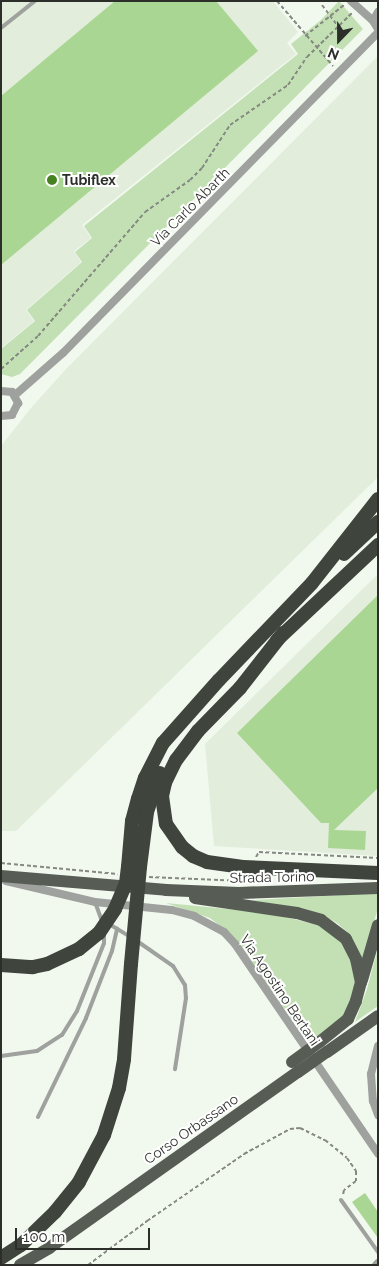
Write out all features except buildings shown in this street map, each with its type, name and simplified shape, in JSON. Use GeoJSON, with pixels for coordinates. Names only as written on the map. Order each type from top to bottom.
{"type":"FeatureCollection","features":[{"type":"Feature","properties":{"kind":"highway"},"geometry":{"type":"LineString","coordinates":[[312,582],[378,500]]}},
{"type":"Feature","properties":{"kind":"highway"},"geometry":{"type":"LineString","coordinates":[[354,531],[378,510]]}},
{"type":"Feature","properties":{"kind":"highway"},"geometry":{"type":"LineString","coordinates":[[1,1258],[22,1245],[55,1212],[79,1182],[104,1135],[117,1096],[124,1059],[131,964],[134,867],[132,821],[144,778],[163,743],[218,680],[312,582],[378,522]]}},
{"type":"Feature","properties":{"kind":"highway"},"geometry":{"type":"LineString","coordinates":[[1,965],[33,967],[47,964],[79,949],[99,933],[115,909],[134,867],[156,781],[170,754],[196,722],[283,633],[378,543]]}},
{"type":"Feature","properties":{"kind":"highway"},"geometry":{"type":"LineString","coordinates":[[283,633],[240,688],[198,731],[176,760],[163,790],[162,804],[166,824],[182,848],[193,856],[208,862],[243,866],[378,873]]}},
{"type":"Feature","properties":{"kind":"main road"},"geometry":{"type":"LineString","coordinates":[[1,876],[166,890],[202,900],[296,913],[321,920],[346,939],[356,960],[361,982]]}},
{"type":"Feature","properties":{"kind":"main road","name":"Strada Torino"},"geometry":{"type":"LineString","coordinates":[[166,890],[239,894],[378,888]]}},
{"type":"Feature","properties":{"kind":"main road"},"geometry":{"type":"LineString","coordinates":[[324,1047],[348,1019],[356,1001],[378,925]]}},
{"type":"Feature","properties":{"kind":"main road","name":"Corso Orbassano"},"geometry":{"type":"LineString","coordinates":[[20,1265],[49,1248],[275,1088],[295,1067],[324,1047],[378,1016]]}},
{"type":"Feature","properties":{"kind":"street"},"geometry":{"type":"LineString","coordinates":[[350,1],[373,21],[378,29]]}},
{"type":"Feature","properties":{"kind":"street"},"geometry":{"type":"LineString","coordinates":[[373,21],[378,12]]}},
{"type":"Feature","properties":{"kind":"street","name":"Via Carlo Abarth"},"geometry":{"type":"LineString","coordinates":[[15,395],[63,353],[378,33]]}},
{"type":"Feature","properties":{"kind":"street"},"geometry":{"type":"LineString","coordinates":[[1,391],[9,391],[15,395],[18,408],[12,415],[2,417]]}},
{"type":"Feature","properties":{"kind":"street","name":"Via Agostino Bertani"},"geometry":{"type":"LineString","coordinates":[[1,880],[95,902],[172,910],[194,916],[224,932],[236,944],[378,1154]]}},
{"type":"Feature","properties":{"kind":"street"},"geometry":{"type":"LineString","coordinates":[[378,1046],[371,1074],[373,1101],[378,1115]]}},
{"type":"Feature","properties":{"kind":"lane"},"geometry":{"type":"LineString","coordinates":[[1,28],[35,1]]}},
{"type":"Feature","properties":{"kind":"lane"},"geometry":{"type":"LineString","coordinates":[[1,1056],[37,1051],[62,1035],[70,1024],[104,943],[102,921],[95,902]]}},
{"type":"Feature","properties":{"kind":"lane"},"geometry":{"type":"LineString","coordinates":[[102,921],[153,950],[181,975],[185,985],[186,998],[175,1069]]}},
{"type":"Feature","properties":{"kind":"lane"},"geometry":{"type":"LineString","coordinates":[[38,1117],[86,1018],[112,952],[117,929]]}},
{"type":"Feature","properties":{"kind":"lane"},"geometry":{"type":"LineString","coordinates":[[342,1200],[378,1252]]}},
{"type":"Feature","properties":{"kind":"path"},"geometry":{"type":"LineString","coordinates":[[277,1],[305,36],[340,73]]}},
{"type":"Feature","properties":{"kind":"path"},"geometry":{"type":"LineString","coordinates":[[305,36],[350,1]]}},
{"type":"Feature","properties":{"kind":"path"},"geometry":{"type":"LineString","coordinates":[[322,5],[338,26]]}},
{"type":"Feature","properties":{"kind":"path"},"geometry":{"type":"LineString","coordinates":[[1,369],[38,336],[145,212],[190,180],[202,168],[230,125],[288,85],[316,48],[358,9]]}},
{"type":"Feature","properties":{"kind":"path"},"geometry":{"type":"LineString","coordinates":[[253,863],[259,852],[378,858]]}},
{"type":"Feature","properties":{"kind":"path"},"geometry":{"type":"LineString","coordinates":[[88,1265],[147,1221],[244,1154],[290,1128],[300,1128],[325,1140],[347,1158],[356,1171],[356,1181],[344,1190],[342,1200]]}},
{"type":"Feature","properties":{"kind":"shaded area","name":"Tubiflex"},"geometry":{"type":"Polygon","coordinates":[[[1,1],[273,1],[298,32],[287,43],[296,54],[82,225],[91,238],[74,251],[81,262],[26,310],[34,321],[1,348],[1,1]]]}},
{"type":"Feature","properties":{"kind":"shaded area"},"geometry":{"type":"Polygon","coordinates":[[[378,56],[378,477],[16,831],[1,831],[1,446],[31,408],[67,368],[378,56]]]}},
{"type":"Feature","properties":{"kind":"shaded area"},"geometry":{"type":"Polygon","coordinates":[[[378,574],[378,856],[214,846],[205,744],[378,574]]]}},
{"type":"Feature","properties":{"kind":"green space"},"geometry":{"type":"Polygon","coordinates":[[[339,1],[363,29],[20,374],[12,377],[1,374],[1,349],[35,321],[27,310],[82,262],[75,252],[92,238],[84,226],[298,54],[291,44],[321,20],[339,1]]]}},
{"type":"Feature","properties":{"kind":"green space"},"geometry":{"type":"Polygon","coordinates":[[[378,893],[378,908],[363,959],[347,932],[337,923],[324,916],[252,900],[378,893]]]}},
{"type":"Feature","properties":{"kind":"green space"},"geometry":{"type":"Polygon","coordinates":[[[166,903],[268,913],[319,925],[342,942],[351,960],[355,978],[354,989],[344,1016],[309,1043],[229,933],[210,918],[166,903]]]}},
{"type":"Feature","properties":{"kind":"green space"},"geometry":{"type":"Polygon","coordinates":[[[378,948],[378,1006],[355,1022],[367,989],[378,948]]]}},
{"type":"Feature","properties":{"kind":"place","name":"Tubiflex"},"geometry":{"type":"Point","coordinates":[52,180]}}]}
